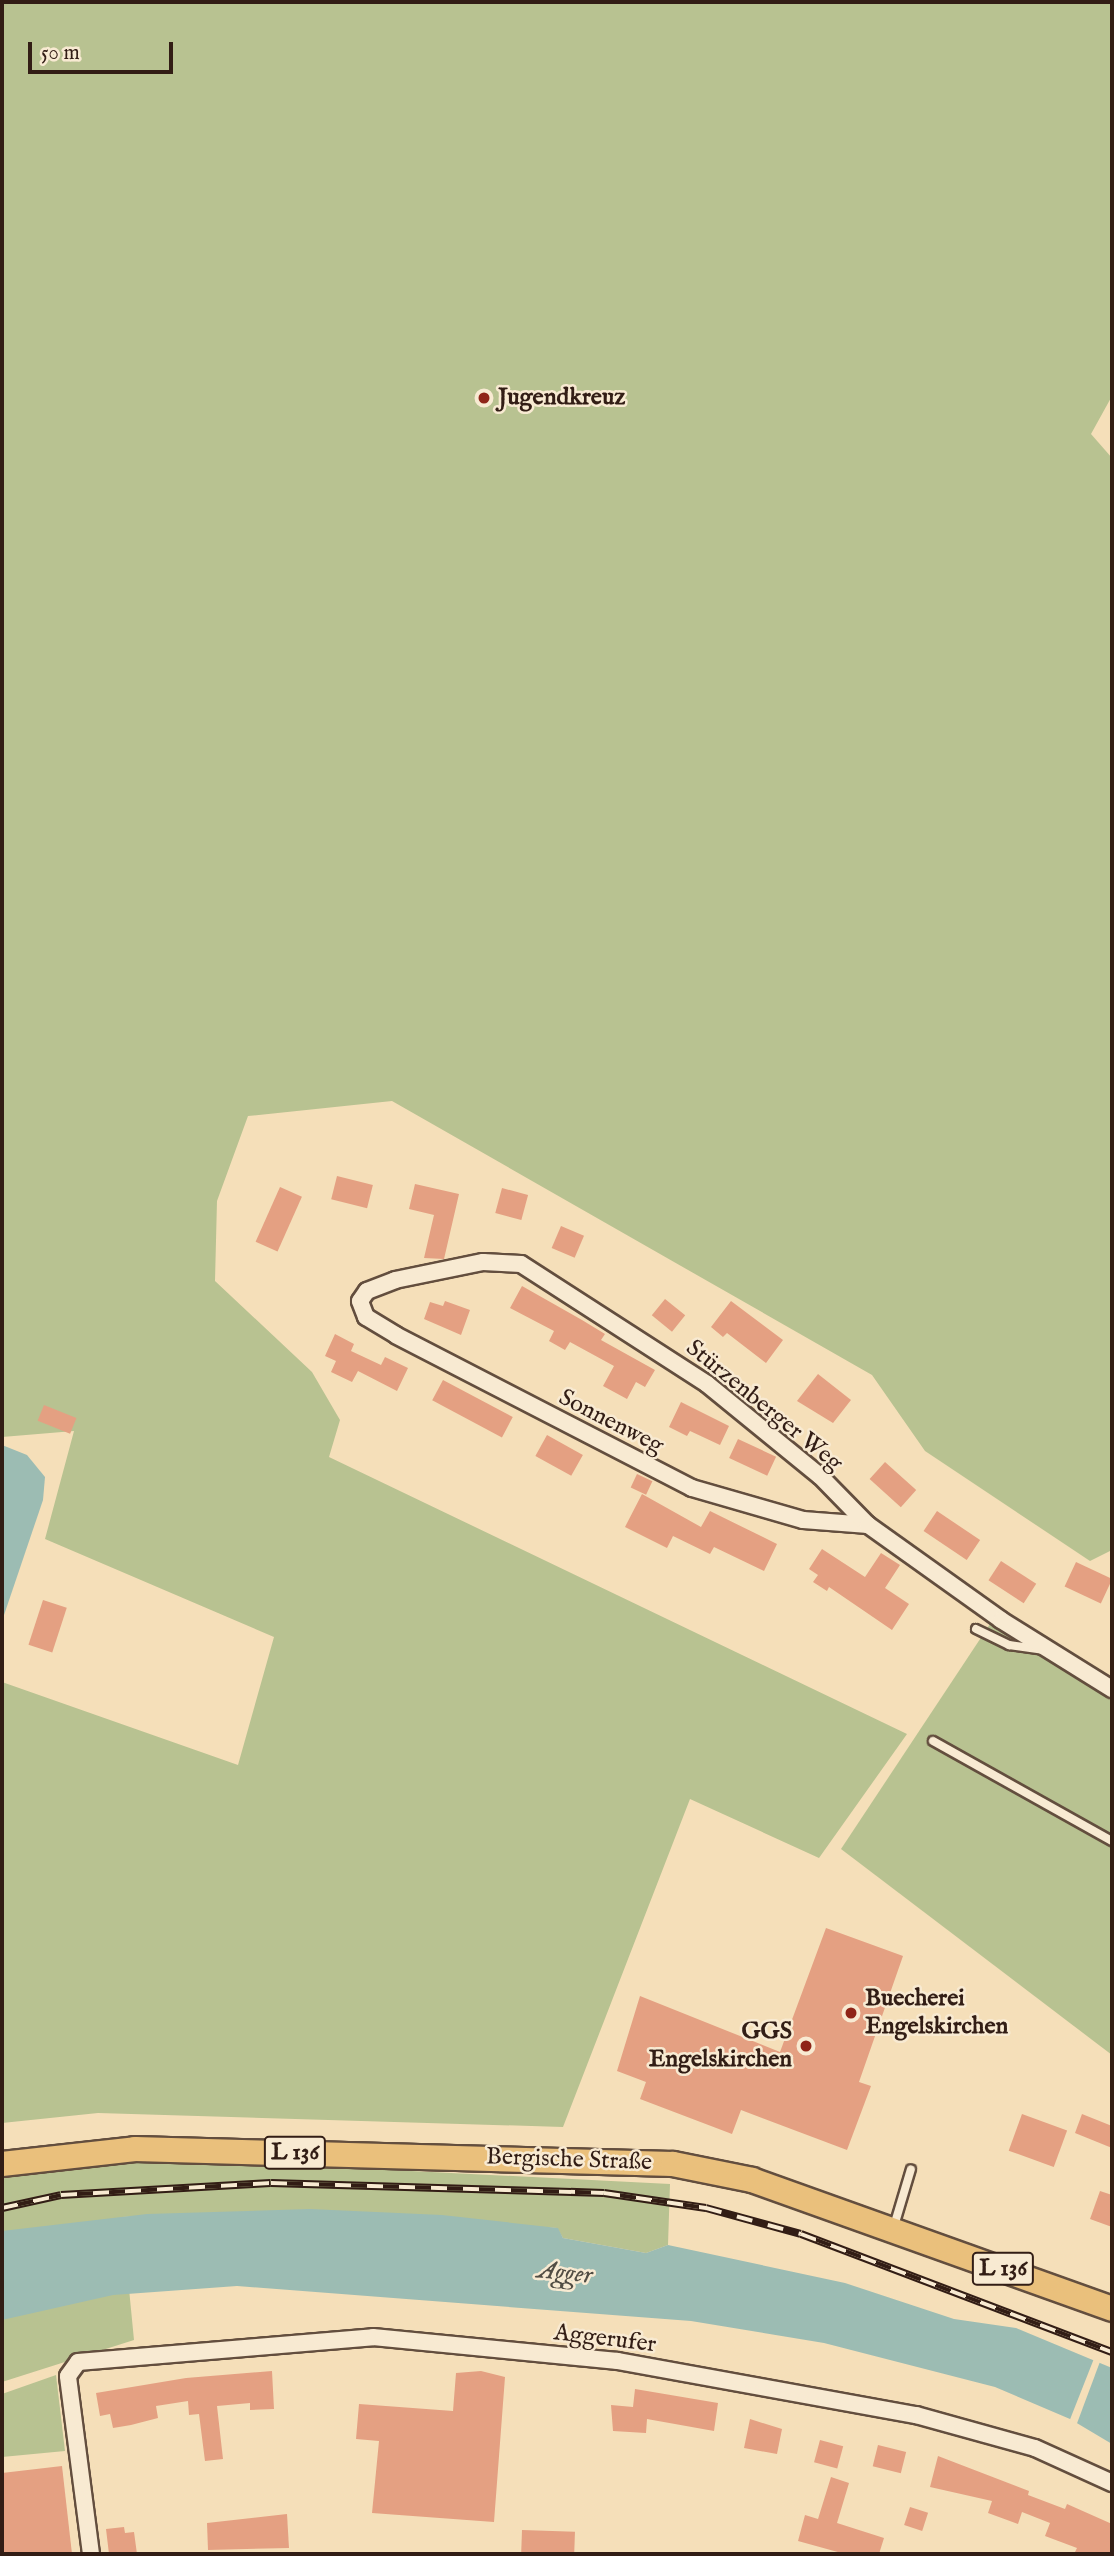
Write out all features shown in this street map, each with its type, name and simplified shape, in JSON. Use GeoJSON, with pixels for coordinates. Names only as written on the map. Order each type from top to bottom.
{"type":"FeatureCollection","features":[{"type":"Feature","properties":{"kind":"main road","name":"Bergische Straße"},"geometry":{"type":"LineString","coordinates":[[2,2164],[135,2149],[673,2164],[752,2180],[1112,2309]]}},
{"type":"Feature","properties":{"kind":"street","name":"Stürzenberger Weg"},"geometry":{"type":"LineString","coordinates":[[360,1301],[367,1291],[395,1279],[483,1262],[521,1264],[707,1384],[820,1476],[868,1525],[1046,1651],[1112,1689]]}},
{"type":"Feature","properties":{"kind":"street","name":"Sonnenweg"},"geometry":{"type":"LineString","coordinates":[[360,1301],[366,1317],[396,1335],[692,1488],[803,1520],[868,1525]]}},
{"type":"Feature","properties":{"kind":"street","name":"Aggerufer"},"geometry":{"type":"LineString","coordinates":[[91,2554],[68,2375],[78,2362],[373,2337],[618,2361],[916,2415],[1035,2448],[1112,2483]]}},
{"type":"Feature","properties":{"kind":"lane"},"geometry":{"type":"LineString","coordinates":[[976,1629],[1009,1645],[1046,1651]]}},
{"type":"Feature","properties":{"kind":"lane"},"geometry":{"type":"LineString","coordinates":[[933,1741],[1112,1842]]}},
{"type":"Feature","properties":{"kind":"lane"},"geometry":{"type":"LineString","coordinates":[[893,2229],[911,2169]]}},
{"type":"Feature","properties":{"kind":"green space"},"geometry":{"type":"Polygon","coordinates":[[[2,2],[1112,2],[1112,396],[1091,434],[1112,458],[1112,1550],[1090,1561],[925,1451],[872,1375],[392,1101],[248,1116],[217,1201],[215,1281],[312,1372],[340,1420],[329,1457],[907,1734],[819,1858],[690,1799],[563,2127],[98,2113],[2,2123],[2,1682],[238,1765],[274,1637],[45,1539],[74,1431],[2,1437],[2,2]]]}},
{"type":"Feature","properties":{"kind":"green space"},"geometry":{"type":"Polygon","coordinates":[[[992,1621],[1112,1696],[1112,2055],[841,1849],[992,1621]]]}},
{"type":"Feature","properties":{"kind":"green space"},"geometry":{"type":"Polygon","coordinates":[[[154,2158],[670,2184],[668,2245],[646,2253],[563,2238],[557,2228],[527,2226],[219,2213],[122,2217],[134,2340],[2,2382],[2,2176],[154,2158]]]}},
{"type":"Feature","properties":{"kind":"green space"},"geometry":{"type":"Polygon","coordinates":[[[56,2375],[65,2451],[2,2457],[2,2394],[56,2375]]]}},
{"type":"Feature","properties":{"kind":"water"},"geometry":{"type":"Polygon","coordinates":[[[2,1445],[27,1455],[45,1477],[43,1500],[2,1621],[2,1445]]]}},
{"type":"Feature","properties":{"kind":"water","name":"Agger"},"geometry":{"type":"Polygon","coordinates":[[[310,2209],[442,2215],[558,2228],[563,2238],[646,2253],[668,2245],[845,2283],[954,2319],[1016,2328],[1112,2368],[1112,2444],[1070,2419],[995,2387],[824,2343],[691,2321],[237,2286],[113,2295],[2,2320],[2,2231],[147,2214],[310,2209]]]}},
{"type":"Feature","properties":{"kind":"pier"},"geometry":{"type":"Polygon","coordinates":[[[1095,2356],[1101,2359],[1076,2426],[1069,2422],[1095,2356]]]}},
{"type":"Feature","properties":{"kind":"building"},"geometry":{"type":"Polygon","coordinates":[[[337,1176],[373,1185],[367,1208],[331,1199],[337,1176]]]}},
{"type":"Feature","properties":{"kind":"building"},"geometry":{"type":"Polygon","coordinates":[[[415,1184],[459,1194],[444,1259],[424,1258],[434,1215],[409,1209],[415,1184]]]}},
{"type":"Feature","properties":{"kind":"building"},"geometry":{"type":"Polygon","coordinates":[[[280,1187],[302,1197],[278,1252],[256,1242],[280,1187]]]}},
{"type":"Feature","properties":{"kind":"building"},"geometry":{"type":"Polygon","coordinates":[[[502,1188],[528,1195],[521,1220],[495,1213],[502,1188]]]}},
{"type":"Feature","properties":{"kind":"building"},"geometry":{"type":"Polygon","coordinates":[[[561,1226],[584,1236],[575,1258],[552,1248],[561,1226]]]}},
{"type":"Feature","properties":{"kind":"building"},"geometry":{"type":"Polygon","coordinates":[[[522,1286],[605,1334],[601,1340],[655,1370],[645,1387],[636,1382],[627,1399],[603,1386],[614,1366],[570,1342],[565,1350],[549,1341],[554,1331],[510,1308],[522,1286]]]}},
{"type":"Feature","properties":{"kind":"building"},"geometry":{"type":"Polygon","coordinates":[[[665,1299],[685,1315],[672,1332],[652,1315],[665,1299]]]}},
{"type":"Feature","properties":{"kind":"building"},"geometry":{"type":"Polygon","coordinates":[[[445,1301],[470,1310],[461,1335],[424,1319],[430,1302],[443,1306],[445,1301]]]}},
{"type":"Feature","properties":{"kind":"building"},"geometry":{"type":"Polygon","coordinates":[[[731,1301],[783,1340],[766,1363],[727,1333],[723,1337],[711,1327],[731,1301]]]}},
{"type":"Feature","properties":{"kind":"building"},"geometry":{"type":"Polygon","coordinates":[[[335,1334],[354,1344],[351,1351],[381,1365],[385,1357],[408,1368],[397,1391],[358,1371],[352,1382],[331,1372],[336,1361],[325,1356],[335,1334]]]}},
{"type":"Feature","properties":{"kind":"building"},"geometry":{"type":"Polygon","coordinates":[[[818,1374],[851,1400],[833,1423],[797,1401],[818,1374]]]}},
{"type":"Feature","properties":{"kind":"building"},"geometry":{"type":"Polygon","coordinates":[[[443,1380],[513,1417],[502,1437],[432,1400],[443,1380]]]}},
{"type":"Feature","properties":{"kind":"building"},"geometry":{"type":"Polygon","coordinates":[[[681,1402],[729,1426],[720,1445],[690,1431],[687,1436],[669,1427],[681,1402]]]}},
{"type":"Feature","properties":{"kind":"building"},"geometry":{"type":"Polygon","coordinates":[[[44,1405],[76,1418],[70,1434],[38,1421],[44,1405]]]}},
{"type":"Feature","properties":{"kind":"building"},"geometry":{"type":"Polygon","coordinates":[[[547,1435],[583,1455],[571,1476],[535,1456],[547,1435]]]}},
{"type":"Feature","properties":{"kind":"building"},"geometry":{"type":"Polygon","coordinates":[[[738,1439],[776,1457],[767,1476],[729,1458],[738,1439]]]}},
{"type":"Feature","properties":{"kind":"building"},"geometry":{"type":"Polygon","coordinates":[[[885,1462],[916,1490],[901,1507],[870,1479],[885,1462]]]}},
{"type":"Feature","properties":{"kind":"building"},"geometry":{"type":"Polygon","coordinates":[[[637,1474],[652,1481],[646,1495],[631,1488],[637,1474]]]}},
{"type":"Feature","properties":{"kind":"building"},"geometry":{"type":"Polygon","coordinates":[[[642,1494],[701,1527],[710,1511],[777,1544],[764,1571],[714,1547],[710,1554],[673,1536],[667,1548],[625,1527],[642,1494]]]}},
{"type":"Feature","properties":{"kind":"building"},"geometry":{"type":"Polygon","coordinates":[[[937,1511],[980,1540],[967,1560],[924,1531],[937,1511]]]}},
{"type":"Feature","properties":{"kind":"building"},"geometry":{"type":"Polygon","coordinates":[[[822,1549],[865,1577],[881,1553],[900,1565],[885,1588],[909,1604],[892,1630],[829,1587],[827,1591],[813,1582],[818,1575],[809,1569],[822,1549]]]}},
{"type":"Feature","properties":{"kind":"building"},"geometry":{"type":"Polygon","coordinates":[[[1001,1561],[1036,1584],[1024,1603],[988,1580],[1001,1561]]]}},
{"type":"Feature","properties":{"kind":"building"},"geometry":{"type":"Polygon","coordinates":[[[1076,1562],[1112,1579],[1101,1603],[1065,1586],[1076,1562]]]}},
{"type":"Feature","properties":{"kind":"building"},"geometry":{"type":"Polygon","coordinates":[[[43,1600],[67,1608],[52,1652],[28,1645],[43,1600]]]}},
{"type":"Feature","properties":{"kind":"building"},"geometry":{"type":"Polygon","coordinates":[[[826,1928],[903,1956],[859,2082],[871,2086],[847,2150],[741,2110],[732,2134],[640,2099],[646,2082],[617,2071],[640,1996],[780,2052],[826,1928]]]}},
{"type":"Feature","properties":{"kind":"building"},"geometry":{"type":"Polygon","coordinates":[[[1022,2114],[1067,2130],[1054,2167],[1009,2151],[1022,2114]]]}},
{"type":"Feature","properties":{"kind":"building"},"geometry":{"type":"Polygon","coordinates":[[[1082,2114],[1112,2126],[1112,2148],[1075,2133],[1082,2114]]]}},
{"type":"Feature","properties":{"kind":"building"},"geometry":{"type":"Polygon","coordinates":[[[1100,2191],[1112,2195],[1112,2227],[1090,2219],[1100,2191]]]}},
{"type":"Feature","properties":{"kind":"building"},"geometry":{"type":"Polygon","coordinates":[[[272,2371],[274,2409],[250,2410],[250,2403],[217,2406],[223,2459],[205,2461],[199,2414],[189,2415],[188,2401],[156,2406],[158,2418],[131,2425],[113,2428],[110,2414],[100,2416],[96,2393],[186,2378],[272,2371]]]}},
{"type":"Feature","properties":{"kind":"building"},"geometry":{"type":"Polygon","coordinates":[[[481,2371],[505,2377],[494,2522],[372,2513],[379,2441],[356,2439],[359,2404],[453,2411],[456,2373],[481,2371]]]}},
{"type":"Feature","properties":{"kind":"building"},"geometry":{"type":"Polygon","coordinates":[[[635,2389],[718,2403],[714,2431],[647,2419],[646,2433],[613,2431],[611,2405],[633,2407],[635,2389]]]}},
{"type":"Feature","properties":{"kind":"building"},"geometry":{"type":"Polygon","coordinates":[[[750,2419],[782,2429],[777,2454],[744,2448],[750,2419]]]}},
{"type":"Feature","properties":{"kind":"building"},"geometry":{"type":"Polygon","coordinates":[[[820,2440],[843,2446],[837,2468],[814,2462],[820,2440]]]}},
{"type":"Feature","properties":{"kind":"building"},"geometry":{"type":"Polygon","coordinates":[[[878,2445],[906,2452],[901,2473],[873,2466],[878,2445]]]}},
{"type":"Feature","properties":{"kind":"building"},"geometry":{"type":"Polygon","coordinates":[[[938,2456],[1029,2491],[1028,2495],[1065,2509],[1067,2504],[1112,2524],[1112,2554],[1074,2554],[1077,2548],[1045,2536],[1050,2523],[1022,2512],[1018,2524],[988,2513],[992,2501],[930,2487],[938,2456]]]}},
{"type":"Feature","properties":{"kind":"building"},"geometry":{"type":"Polygon","coordinates":[[[62,2466],[72,2554],[2,2554],[2,2473],[62,2466]]]}},
{"type":"Feature","properties":{"kind":"building"},"geometry":{"type":"Polygon","coordinates":[[[831,2477],[849,2483],[837,2523],[884,2538],[879,2554],[845,2554],[798,2541],[805,2515],[818,2519],[831,2477]]]}},
{"type":"Feature","properties":{"kind":"building"},"geometry":{"type":"Polygon","coordinates":[[[910,2507],[928,2513],[922,2531],[904,2525],[910,2507]]]}},
{"type":"Feature","properties":{"kind":"building"},"geometry":{"type":"Polygon","coordinates":[[[287,2514],[289,2548],[208,2550],[207,2523],[287,2514]]]}},
{"type":"Feature","properties":{"kind":"building"},"geometry":{"type":"Polygon","coordinates":[[[124,2527],[125,2533],[134,2532],[137,2554],[109,2554],[106,2529],[124,2527]]]}},
{"type":"Feature","properties":{"kind":"building"},"geometry":{"type":"Polygon","coordinates":[[[522,2530],[575,2532],[574,2554],[521,2554],[522,2530]]]}},
{"type":"Feature","properties":{"kind":"railway"},"geometry":{"type":"LineString","coordinates":[[2,2208],[61,2195],[271,2183],[604,2193],[706,2208],[801,2234],[1112,2352]]}},
{"type":"Feature","properties":{"kind":"place","name":"Jugendkreuz"},"geometry":{"type":"Point","coordinates":[484,398]}},
{"type":"Feature","properties":{"kind":"place","name":"Buecherei Engelskirchen"},"geometry":{"type":"Point","coordinates":[851,2013]}},
{"type":"Feature","properties":{"kind":"place","name":"GGS Engelskirchen"},"geometry":{"type":"Point","coordinates":[806,2046]}}]}
